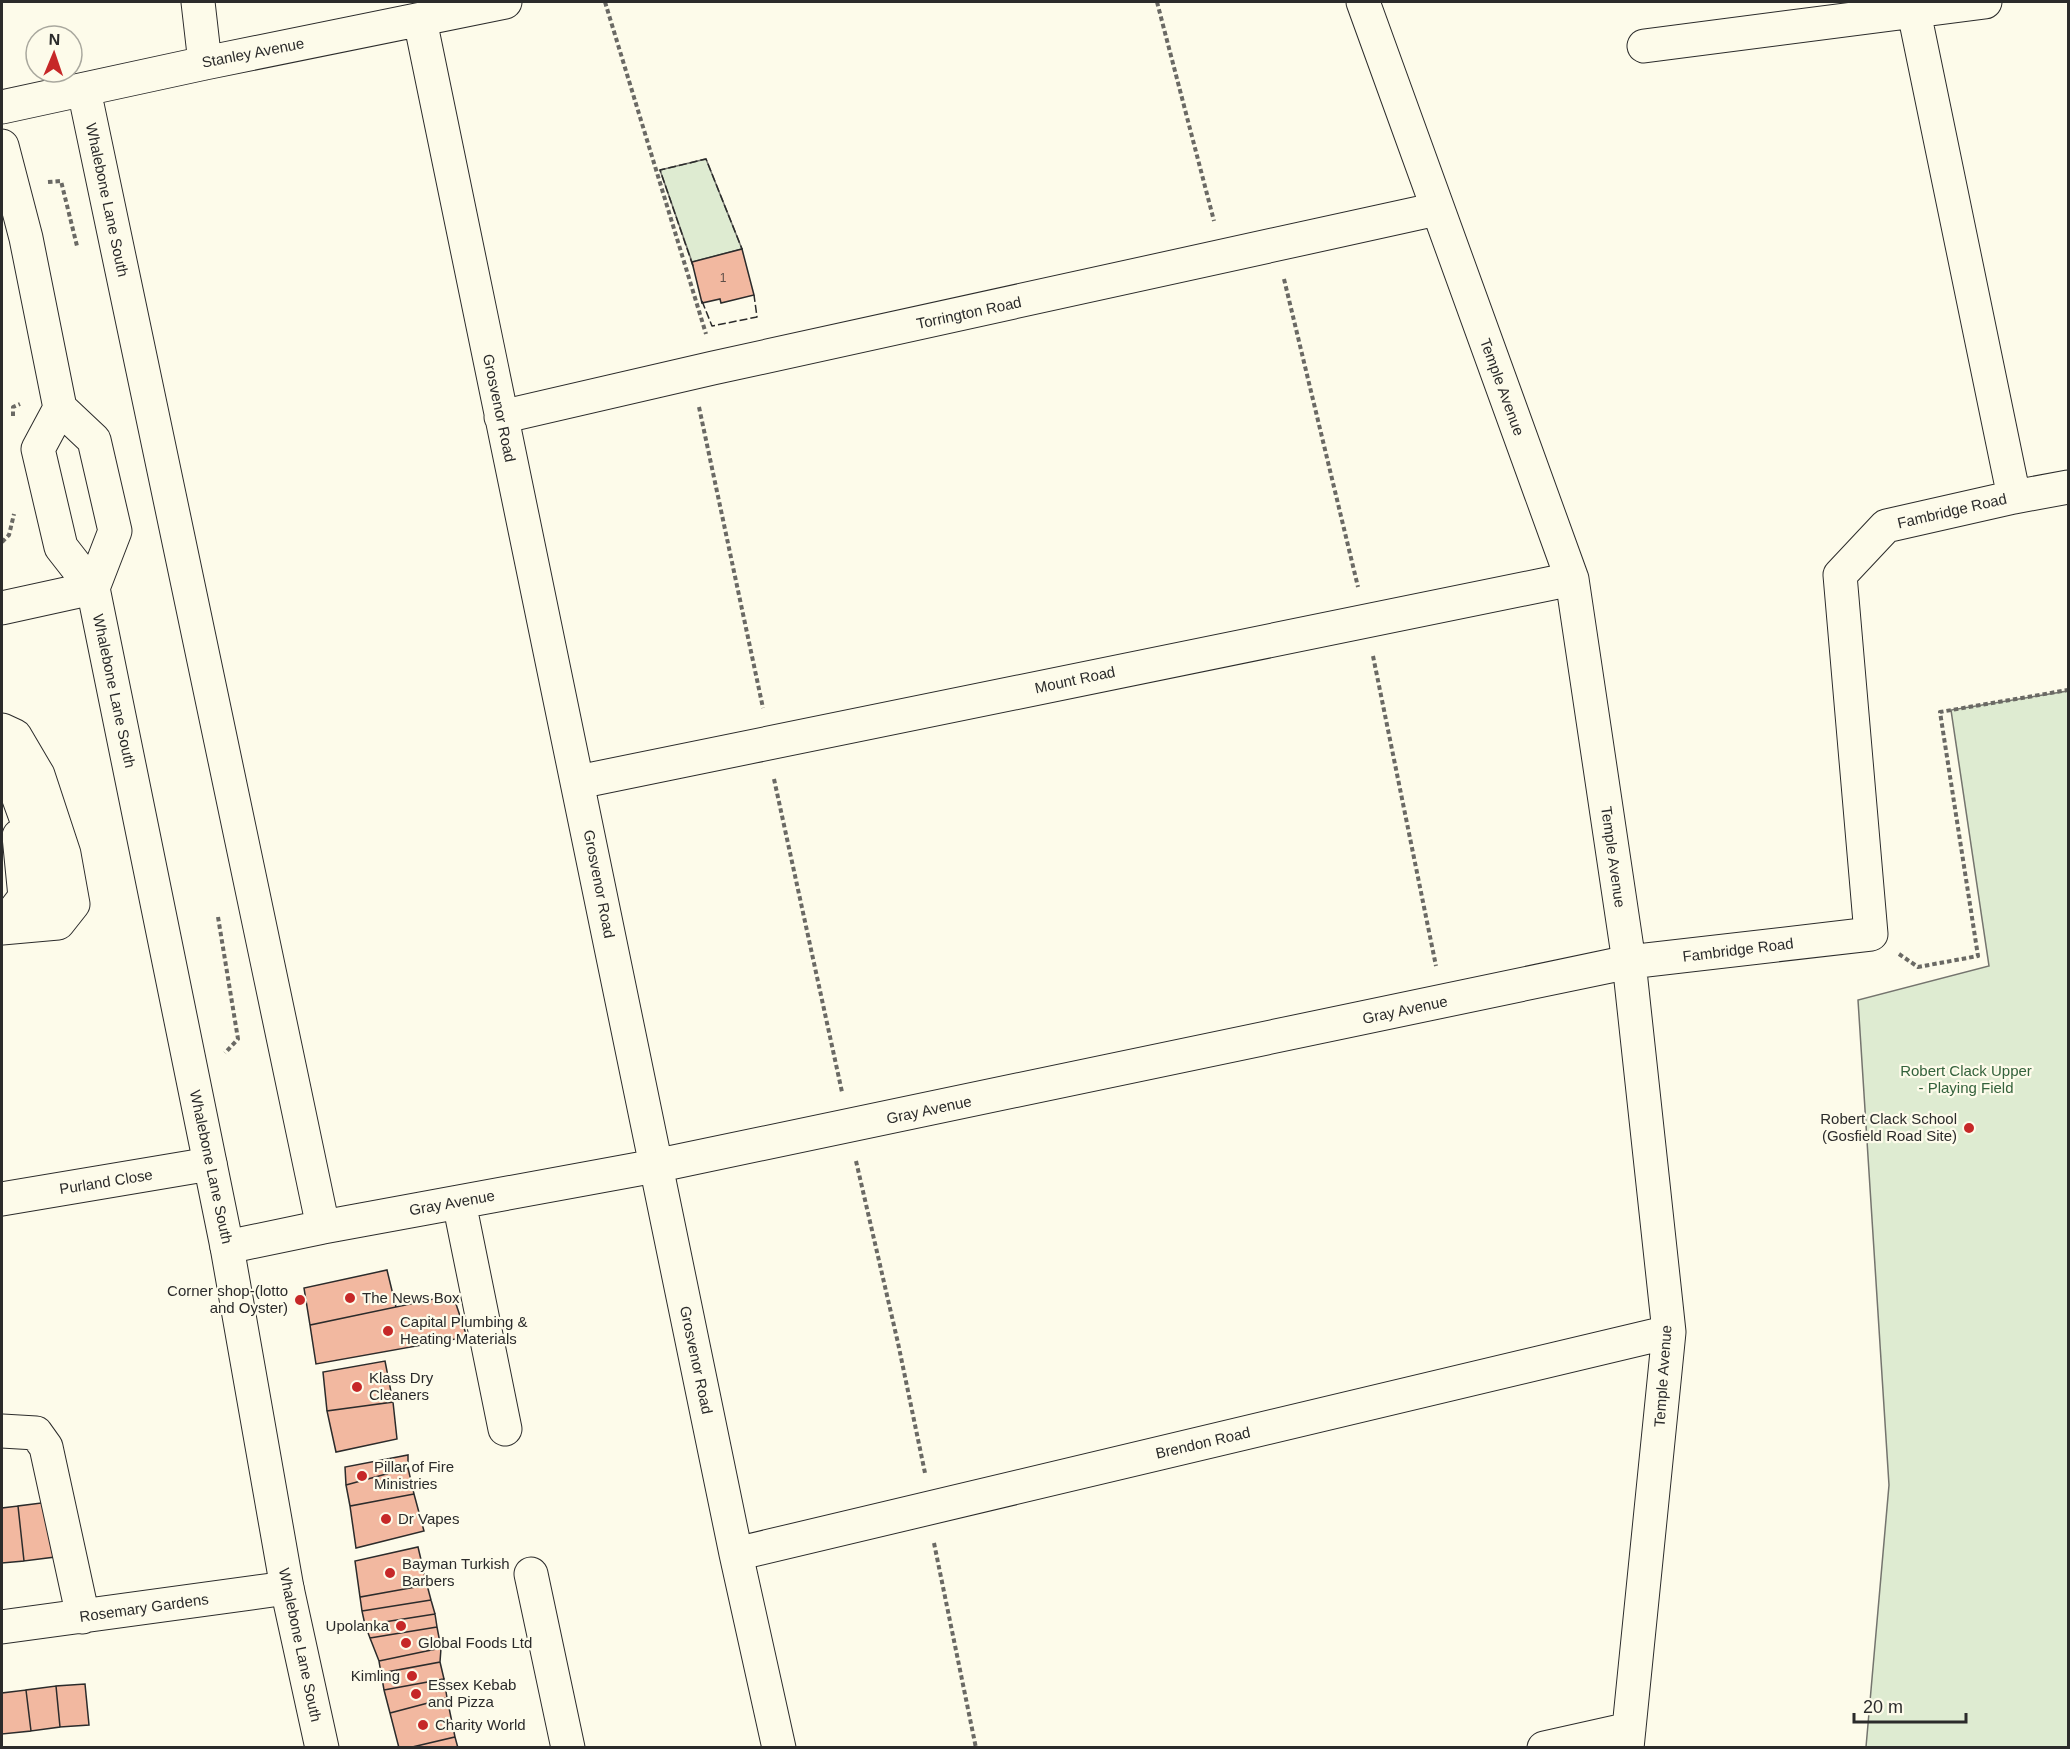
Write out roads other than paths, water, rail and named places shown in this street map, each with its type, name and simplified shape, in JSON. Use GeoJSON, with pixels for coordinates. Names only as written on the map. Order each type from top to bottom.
{"type":"FeatureCollection","features":[{"type":"Feature","properties":{"kind":"street"},"geometry":{"type":"LineString","coordinates":[[198,2],[205,63]]}},
{"type":"Feature","properties":{"kind":"street","name":"Stanley Avenue"},"geometry":{"type":"LineString","coordinates":[[2,107],[505,2]]}},
{"type":"Feature","properties":{"kind":"street","name":"Temple Avenue"},"geometry":{"type":"LineString","coordinates":[[1363,2],[1572,579],[1629,962],[1670,1332],[1628,1738]]}},
{"type":"Feature","properties":{"kind":"street"},"geometry":{"type":"LineString","coordinates":[[1644,46],[1985,2]]}},
{"type":"Feature","properties":{"kind":"street","name":"Fambridge Road"},"geometry":{"type":"LineString","coordinates":[[1629,962],[1871,934],[1840,575],[1886,526],[2014,497],[1914,12]]}},
{"type":"Feature","properties":{"kind":"street","name":"Grosvenor Road"},"geometry":{"type":"LineString","coordinates":[[420,20],[778,1748]]}},
{"type":"Feature","properties":{"kind":"street","name":"Whalebone Lane South"},"geometry":{"type":"LineString","coordinates":[[84,90],[323,1227]]}},
{"type":"Feature","properties":{"kind":"street"},"geometry":{"type":"LineString","coordinates":[[2,146],[26,238],[60,408],[94,440],[115,531],[93,588],[2,608]]}},
{"type":"Feature","properties":{"kind":"street","name":"Torrington Road"},"geometry":{"type":"LineString","coordinates":[[501,417],[1437,209]]}},
{"type":"Feature","properties":{"kind":"street","name":"Whalebone Lane South"},"geometry":{"type":"LineString","coordinates":[[60,408],[38,449],[61,547],[93,588],[227,1247],[287,1588],[322,1748]]}},
{"type":"Feature","properties":{"kind":"street"},"geometry":{"type":"LineString","coordinates":[[2014,497],[2068,487]]}},
{"type":"Feature","properties":{"kind":"street","name":"Mount Road"},"geometry":{"type":"LineString","coordinates":[[578,782],[1572,579]]}},
{"type":"Feature","properties":{"kind":"street"},"geometry":{"type":"LineString","coordinates":[[2,730],[15,736],[38,775],[64,854],[73,904],[58,923],[5,919]]}},
{"type":"Feature","properties":{"kind":"street"},"geometry":{"type":"LineString","coordinates":[[2,752],[47,876],[50,903],[34,914],[5,919]]}},
{"type":"Feature","properties":{"kind":"street","name":"Gray Avenue"},"geometry":{"type":"LineString","coordinates":[[227,1247],[323,1227],[656,1166],[1629,962]]}},
{"type":"Feature","properties":{"kind":"street","name":"Purland Close"},"geometry":{"type":"LineString","coordinates":[[2,1199],[210,1164]]}},
{"type":"Feature","properties":{"kind":"street"},"geometry":{"type":"LineString","coordinates":[[459,1202],[505,1429]]}},
{"type":"Feature","properties":{"kind":"street","name":"Brendon Road"},"geometry":{"type":"LineString","coordinates":[[736,1554],[1670,1332]]}},
{"type":"Feature","properties":{"kind":"street"},"geometry":{"type":"LineString","coordinates":[[2,1431],[36,1433],[46,1447],[83,1617]]}},
{"type":"Feature","properties":{"kind":"street"},"geometry":{"type":"LineString","coordinates":[[531,1574],[568,1748]]}},
{"type":"Feature","properties":{"kind":"street","name":"Rosemary Gardens"},"geometry":{"type":"LineString","coordinates":[[2,1628],[287,1588]]}},
{"type":"Feature","properties":{"kind":"street"},"geometry":{"type":"LineString","coordinates":[[1544,1748],[1628,1738]]}},
{"type":"Feature","properties":{"kind":"place","name":"Robert Clack School (Gosfield Road Site)"},"geometry":{"type":"Point","coordinates":[1969,1128]}},
{"type":"Feature","properties":{"kind":"place","name":"The News Box"},"geometry":{"type":"Point","coordinates":[350,1298]}},
{"type":"Feature","properties":{"kind":"place","name":"Corner shop-(lotto and Oyster)"},"geometry":{"type":"Point","coordinates":[300,1300]}},
{"type":"Feature","properties":{"kind":"place","name":"Capital Plumbing & Heating Materials"},"geometry":{"type":"Point","coordinates":[388,1331]}},
{"type":"Feature","properties":{"kind":"place","name":"Klass Dry Cleaners"},"geometry":{"type":"Point","coordinates":[357,1387]}},
{"type":"Feature","properties":{"kind":"place","name":"Pillar of Fire Ministries"},"geometry":{"type":"Point","coordinates":[362,1476]}},
{"type":"Feature","properties":{"kind":"place","name":"Dr Vapes"},"geometry":{"type":"Point","coordinates":[386,1519]}},
{"type":"Feature","properties":{"kind":"place","name":"Bayman Turkish Barbers"},"geometry":{"type":"Point","coordinates":[390,1573]}},
{"type":"Feature","properties":{"kind":"place","name":"Upolanka"},"geometry":{"type":"Point","coordinates":[401,1626]}},
{"type":"Feature","properties":{"kind":"place","name":"Global Foods Ltd"},"geometry":{"type":"Point","coordinates":[406,1643]}},
{"type":"Feature","properties":{"kind":"place","name":"Kimling"},"geometry":{"type":"Point","coordinates":[412,1676]}},
{"type":"Feature","properties":{"kind":"place","name":"Essex Kebab and Pizza"},"geometry":{"type":"Point","coordinates":[416,1694]}},
{"type":"Feature","properties":{"kind":"place","name":"Charity World"},"geometry":{"type":"Point","coordinates":[423,1725]}},
{"type":"Feature","properties":{"kind":"park label","name":"Robert Clack Upper - Playing Field"},"geometry":{"type":"Point","coordinates":[1966,1080]}}]}
